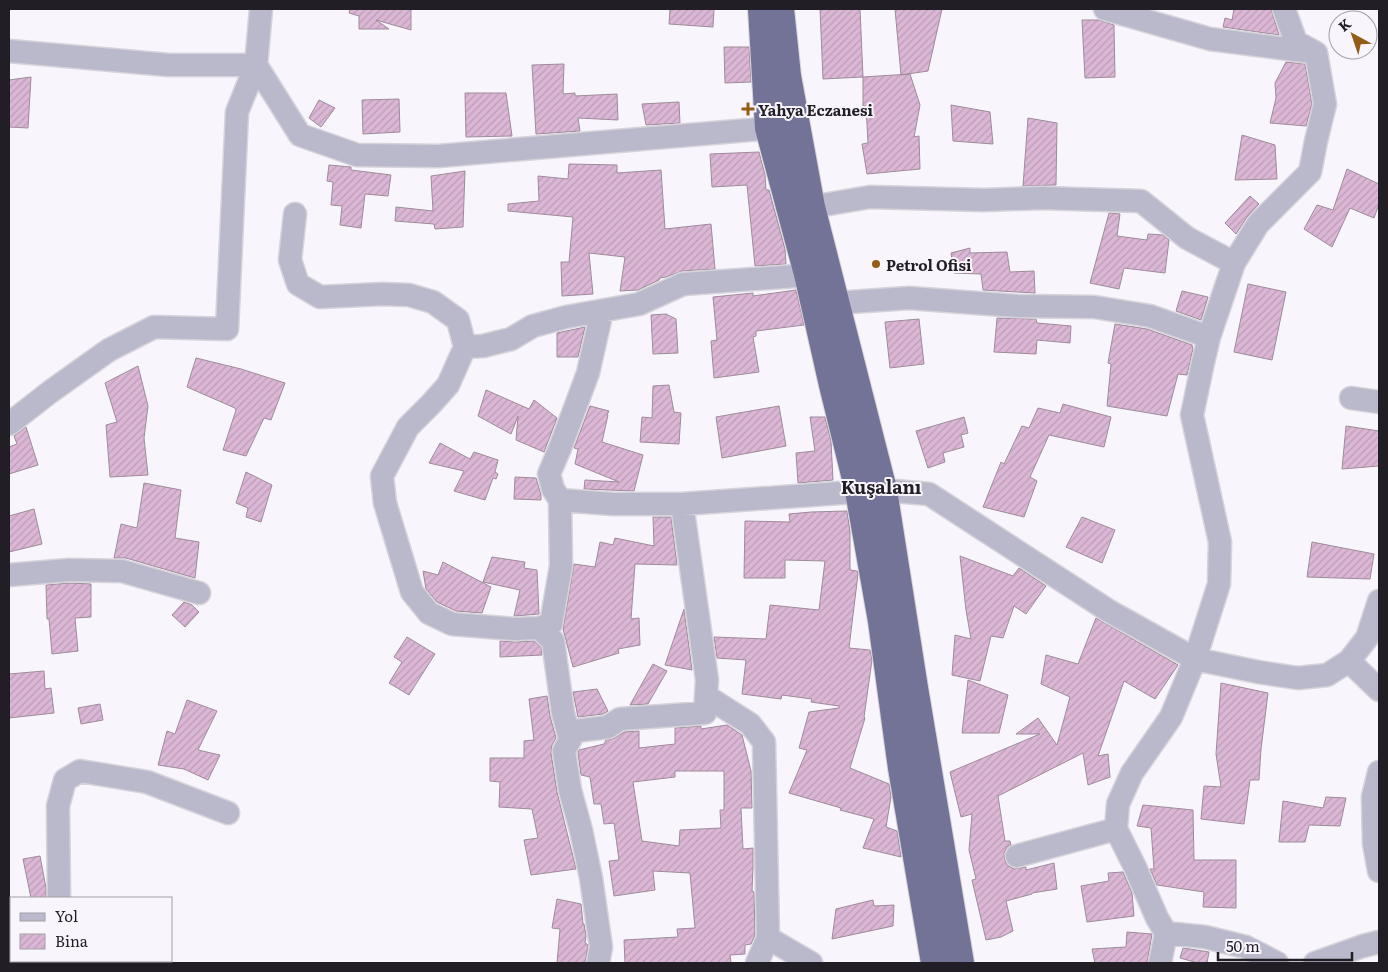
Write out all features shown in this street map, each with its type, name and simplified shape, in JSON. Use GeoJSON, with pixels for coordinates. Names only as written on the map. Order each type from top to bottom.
{"type":"FeatureCollection","features":[{"type":"Feature","properties":{"kind":"highway"},"geometry":{"type":"LineString","coordinates":[[762,9],[783,127],[818,274],[835,302],[871,491],[914,688],[960,963]]}},
{"type":"Feature","properties":{"kind":"highway"},"geometry":{"type":"LineString","coordinates":[[780,9],[787,76],[783,127],[811,207],[833,385],[871,491],[882,621],[902,768],[936,963]]}},
{"type":"Feature","properties":{"kind":"street"},"geometry":{"type":"LineString","coordinates":[[9,424],[109,350],[154,327],[227,328],[237,112],[256,65],[261,9]]}},
{"type":"Feature","properties":{"kind":"street"},"geometry":{"type":"LineString","coordinates":[[1105,9],[1210,38],[1316,53]]}},
{"type":"Feature","properties":{"kind":"street"},"geometry":{"type":"LineString","coordinates":[[1284,9],[1296,42],[1316,53]]}},
{"type":"Feature","properties":{"kind":"street"},"geometry":{"type":"LineString","coordinates":[[9,50],[169,65],[256,65]]}},
{"type":"Feature","properties":{"kind":"street"},"geometry":{"type":"LineString","coordinates":[[1160,963],[1166,933],[1157,918],[1116,828],[1118,804],[1132,773],[1170,717],[1196,659],[1219,584],[1220,542],[1192,415],[1209,336],[1234,263],[1258,224],[1310,172],[1325,104],[1316,53]]}},
{"type":"Feature","properties":{"kind":"street"},"geometry":{"type":"LineString","coordinates":[[256,65],[300,135],[358,155],[438,156],[783,127]]}},
{"type":"Feature","properties":{"kind":"street"},"geometry":{"type":"LineString","coordinates":[[811,207],[870,197],[984,200],[1041,198],[1141,201],[1187,238],[1234,263]]}},
{"type":"Feature","properties":{"kind":"street"},"geometry":{"type":"LineString","coordinates":[[294,214],[290,260],[298,284],[320,297],[382,294],[409,295],[434,302],[458,320],[465,346],[448,385],[408,427],[382,476],[385,503],[412,592],[429,613],[452,624],[515,629],[540,628],[551,624],[561,566],[560,500],[553,489],[548,474],[560,448],[588,373],[602,311]]}},
{"type":"Feature","properties":{"kind":"street"},"geometry":{"type":"LineString","coordinates":[[465,346],[483,346],[511,339],[533,326],[566,317],[638,304],[684,284],[818,274]]}},
{"type":"Feature","properties":{"kind":"street"},"geometry":{"type":"LineString","coordinates":[[835,302],[908,298],[1018,306],[1094,307],[1150,316],[1209,336]]}},
{"type":"Feature","properties":{"kind":"street"},"geometry":{"type":"LineString","coordinates":[[1351,398],[1379,402]]}},
{"type":"Feature","properties":{"kind":"street"},"geometry":{"type":"LineString","coordinates":[[560,500],[613,504],[682,504],[871,491],[929,494],[1109,610],[1196,659],[1298,678],[1327,675],[1349,661],[1367,638],[1379,601]]}},
{"type":"Feature","properties":{"kind":"street"},"geometry":{"type":"LineString","coordinates":[[598,963],[601,947],[591,878],[570,790],[564,751],[575,731],[608,727],[620,719],[704,713],[707,680],[682,504]]}},
{"type":"Feature","properties":{"kind":"street"},"geometry":{"type":"LineString","coordinates":[[9,575],[69,570],[122,570],[199,593]]}},
{"type":"Feature","properties":{"kind":"street"},"geometry":{"type":"LineString","coordinates":[[540,628],[553,641],[563,714],[570,739]]}},
{"type":"Feature","properties":{"kind":"street"},"geometry":{"type":"LineString","coordinates":[[1349,661],[1379,690]]}},
{"type":"Feature","properties":{"kind":"street"},"geometry":{"type":"LineString","coordinates":[[706,696],[750,724],[764,742],[768,938],[757,963]]}},
{"type":"Feature","properties":{"kind":"street"},"geometry":{"type":"LineString","coordinates":[[59,897],[58,806],[65,780],[80,770],[147,782],[228,813]]}},
{"type":"Feature","properties":{"kind":"street"},"geometry":{"type":"LineString","coordinates":[[1379,772],[1373,797],[1374,844],[1379,871]]}},
{"type":"Feature","properties":{"kind":"street"},"geometry":{"type":"LineString","coordinates":[[1017,856],[1116,828]]}},
{"type":"Feature","properties":{"kind":"street"},"geometry":{"type":"LineString","coordinates":[[1166,933],[1205,937],[1246,947],[1277,963]]}},
{"type":"Feature","properties":{"kind":"street"},"geometry":{"type":"LineString","coordinates":[[768,938],[810,963]]}},
{"type":"Feature","properties":{"kind":"street"},"geometry":{"type":"LineString","coordinates":[[1315,963],[1379,942]]}},
{"type":"Feature","properties":{"kind":"building"},"geometry":{"type":"Polygon","coordinates":[[[350,9],[411,9],[411,30],[376,20],[389,29],[359,29],[359,16],[349,13],[350,9]]]}},
{"type":"Feature","properties":{"kind":"building"},"geometry":{"type":"Polygon","coordinates":[[[670,9],[714,9],[713,27],[669,24],[670,9]]]}},
{"type":"Feature","properties":{"kind":"building"},"geometry":{"type":"Polygon","coordinates":[[[820,9],[860,9],[863,77],[823,79],[820,9]]]}},
{"type":"Feature","properties":{"kind":"building"},"geometry":{"type":"Polygon","coordinates":[[[895,9],[942,9],[928,71],[901,75],[895,9]]]}},
{"type":"Feature","properties":{"kind":"building"},"geometry":{"type":"Polygon","coordinates":[[[1234,9],[1271,9],[1279,35],[1223,27],[1225,18],[1232,20],[1234,9]]]}},
{"type":"Feature","properties":{"kind":"building"},"geometry":{"type":"Polygon","coordinates":[[[1082,20],[1099,20],[1114,25],[1115,77],[1085,78],[1082,20]]]}},
{"type":"Feature","properties":{"kind":"building"},"geometry":{"type":"Polygon","coordinates":[[[724,47],[749,47],[751,82],[725,83],[724,47]]]}},
{"type":"Feature","properties":{"kind":"building"},"geometry":{"type":"Polygon","coordinates":[[[1286,62],[1305,64],[1312,104],[1306,126],[1270,123],[1276,98],[1275,83],[1286,62]]]}},
{"type":"Feature","properties":{"kind":"building"},"geometry":{"type":"Polygon","coordinates":[[[564,64],[563,94],[575,93],[575,96],[617,94],[618,120],[578,118],[580,131],[536,134],[532,65],[564,64]]]}},
{"type":"Feature","properties":{"kind":"building"},"geometry":{"type":"Polygon","coordinates":[[[910,74],[920,105],[914,137],[919,136],[920,169],[867,174],[862,144],[868,143],[866,106],[863,106],[863,77],[910,74]]]}},
{"type":"Feature","properties":{"kind":"building"},"geometry":{"type":"Polygon","coordinates":[[[31,77],[28,128],[9,127],[9,80],[31,77]]]}},
{"type":"Feature","properties":{"kind":"building"},"geometry":{"type":"Polygon","coordinates":[[[465,93],[506,93],[512,136],[466,137],[465,93]]]}},
{"type":"Feature","properties":{"kind":"building"},"geometry":{"type":"Polygon","coordinates":[[[399,99],[400,132],[363,134],[362,100],[399,99]]]}},
{"type":"Feature","properties":{"kind":"building"},"geometry":{"type":"Polygon","coordinates":[[[319,100],[335,108],[321,127],[309,118],[319,100]]]}},
{"type":"Feature","properties":{"kind":"building"},"geometry":{"type":"Polygon","coordinates":[[[679,102],[680,123],[646,125],[642,104],[679,102]]]}},
{"type":"Feature","properties":{"kind":"building"},"geometry":{"type":"Polygon","coordinates":[[[951,105],[990,112],[993,144],[953,141],[951,105]]]}},
{"type":"Feature","properties":{"kind":"building"},"geometry":{"type":"Polygon","coordinates":[[[1028,118],[1057,123],[1056,185],[1023,186],[1028,118]]]}},
{"type":"Feature","properties":{"kind":"building"},"geometry":{"type":"Polygon","coordinates":[[[1242,135],[1275,145],[1277,179],[1235,180],[1242,135]]]}},
{"type":"Feature","properties":{"kind":"building"},"geometry":{"type":"Polygon","coordinates":[[[759,152],[765,175],[766,190],[769,190],[785,249],[786,264],[755,266],[747,185],[712,187],[710,154],[759,152]]]}},
{"type":"Feature","properties":{"kind":"building"},"geometry":{"type":"Polygon","coordinates":[[[569,164],[617,165],[617,173],[661,170],[665,229],[711,224],[715,269],[682,271],[660,278],[638,290],[620,291],[625,257],[589,253],[593,294],[562,296],[561,262],[569,262],[573,217],[508,211],[508,204],[539,201],[538,176],[568,179],[569,164]]]}},
{"type":"Feature","properties":{"kind":"building"},"geometry":{"type":"Polygon","coordinates":[[[329,165],[351,167],[351,170],[391,175],[388,196],[365,194],[361,228],[340,225],[342,206],[331,205],[333,182],[327,181],[329,165]]]}},
{"type":"Feature","properties":{"kind":"building"},"geometry":{"type":"Polygon","coordinates":[[[1347,169],[1379,184],[1379,204],[1374,218],[1350,208],[1332,247],[1304,229],[1317,205],[1333,210],[1347,169]]]}},
{"type":"Feature","properties":{"kind":"building"},"geometry":{"type":"Polygon","coordinates":[[[465,171],[463,227],[435,229],[434,224],[395,221],[396,207],[433,211],[431,176],[465,171]]]}},
{"type":"Feature","properties":{"kind":"building"},"geometry":{"type":"Polygon","coordinates":[[[1250,196],[1259,204],[1247,217],[1236,234],[1225,223],[1250,196]]]}},
{"type":"Feature","properties":{"kind":"building"},"geometry":{"type":"Polygon","coordinates":[[[1109,213],[1120,214],[1117,236],[1147,240],[1148,234],[1163,235],[1169,240],[1165,273],[1124,268],[1119,289],[1090,283],[1109,213]]]}},
{"type":"Feature","properties":{"kind":"building"},"geometry":{"type":"Polygon","coordinates":[[[970,248],[970,253],[1007,252],[1010,272],[1034,271],[1035,293],[983,290],[981,274],[954,273],[951,253],[970,248]]]}},
{"type":"Feature","properties":{"kind":"building"},"geometry":{"type":"Polygon","coordinates":[[[1248,284],[1286,292],[1272,360],[1234,352],[1248,284]]]}},
{"type":"Feature","properties":{"kind":"building"},"geometry":{"type":"Polygon","coordinates":[[[796,290],[804,325],[756,331],[756,336],[753,337],[759,372],[714,378],[711,341],[717,340],[713,297],[753,293],[753,296],[796,290]]]}},
{"type":"Feature","properties":{"kind":"building"},"geometry":{"type":"Polygon","coordinates":[[[1182,291],[1208,297],[1201,320],[1176,311],[1182,291]]]}},
{"type":"Feature","properties":{"kind":"building"},"geometry":{"type":"Polygon","coordinates":[[[666,314],[676,319],[678,353],[653,354],[651,315],[666,314]]]}},
{"type":"Feature","properties":{"kind":"building"},"geometry":{"type":"Polygon","coordinates":[[[997,318],[1036,319],[1037,323],[1071,326],[1070,343],[1037,340],[1036,354],[994,352],[997,318]]]}},
{"type":"Feature","properties":{"kind":"building"},"geometry":{"type":"Polygon","coordinates":[[[919,319],[924,364],[890,368],[885,322],[919,319]]]}},
{"type":"Feature","properties":{"kind":"building"},"geometry":{"type":"Polygon","coordinates":[[[1115,324],[1147,329],[1192,345],[1193,349],[1187,375],[1178,374],[1167,416],[1107,406],[1111,364],[1108,363],[1115,324]]]}},
{"type":"Feature","properties":{"kind":"building"},"geometry":{"type":"Polygon","coordinates":[[[585,327],[578,357],[557,357],[557,333],[585,327]]]}},
{"type":"Feature","properties":{"kind":"building"},"geometry":{"type":"Polygon","coordinates":[[[196,358],[241,369],[285,383],[271,420],[264,418],[246,456],[223,450],[236,410],[235,408],[187,387],[196,358]]]}},
{"type":"Feature","properties":{"kind":"building"},"geometry":{"type":"Polygon","coordinates":[[[138,366],[148,406],[144,438],[148,475],[110,477],[106,425],[117,422],[105,383],[138,366]]]}},
{"type":"Feature","properties":{"kind":"building"},"geometry":{"type":"Polygon","coordinates":[[[669,385],[674,412],[681,413],[679,444],[640,442],[642,417],[652,418],[653,386],[669,385]]]}},
{"type":"Feature","properties":{"kind":"building"},"geometry":{"type":"Polygon","coordinates":[[[486,390],[529,409],[534,400],[557,418],[544,452],[516,440],[518,416],[511,434],[478,416],[486,390]]]}},
{"type":"Feature","properties":{"kind":"building"},"geometry":{"type":"Polygon","coordinates":[[[1063,404],[1111,417],[1104,447],[1049,435],[1030,477],[1037,481],[1024,517],[983,507],[1001,462],[1004,464],[1022,426],[1029,428],[1038,408],[1060,413],[1063,404]]]}},
{"type":"Feature","properties":{"kind":"building"},"geometry":{"type":"Polygon","coordinates":[[[590,406],[609,411],[602,442],[643,455],[634,491],[584,489],[585,480],[619,482],[575,464],[578,449],[574,448],[590,406]]]}},
{"type":"Feature","properties":{"kind":"building"},"geometry":{"type":"Polygon","coordinates":[[[779,406],[786,446],[722,458],[716,417],[779,406]]]}},
{"type":"Feature","properties":{"kind":"building"},"geometry":{"type":"Polygon","coordinates":[[[810,417],[825,417],[831,441],[833,480],[798,483],[796,453],[815,451],[810,417]]]}},
{"type":"Feature","properties":{"kind":"building"},"geometry":{"type":"Polygon","coordinates":[[[964,417],[968,433],[961,435],[964,447],[943,453],[945,462],[928,468],[916,431],[964,417]]]}},
{"type":"Feature","properties":{"kind":"building"},"geometry":{"type":"Polygon","coordinates":[[[1346,426],[1379,431],[1379,466],[1342,469],[1346,426]]]}},
{"type":"Feature","properties":{"kind":"building"},"geometry":{"type":"Polygon","coordinates":[[[26,427],[38,465],[9,474],[9,447],[17,444],[14,436],[26,427]]]}},
{"type":"Feature","properties":{"kind":"building"},"geometry":{"type":"Polygon","coordinates":[[[440,443],[470,459],[474,452],[498,460],[495,472],[498,474],[496,479],[493,478],[485,500],[454,491],[464,471],[429,463],[440,443]]]}},
{"type":"Feature","properties":{"kind":"building"},"geometry":{"type":"Polygon","coordinates":[[[246,472],[272,485],[261,522],[246,517],[248,508],[236,503],[246,472]]]}},
{"type":"Feature","properties":{"kind":"building"},"geometry":{"type":"Polygon","coordinates":[[[515,477],[536,478],[541,500],[514,499],[515,477]]]}},
{"type":"Feature","properties":{"kind":"building"},"geometry":{"type":"Polygon","coordinates":[[[144,483],[181,490],[175,538],[199,542],[195,578],[126,558],[114,558],[121,524],[137,528],[144,483]]]}},
{"type":"Feature","properties":{"kind":"building"},"geometry":{"type":"Polygon","coordinates":[[[34,509],[42,544],[9,552],[9,516],[34,509]]]}},
{"type":"Feature","properties":{"kind":"building"},"geometry":{"type":"Polygon","coordinates":[[[847,511],[850,532],[850,570],[857,571],[858,574],[849,648],[870,650],[872,660],[865,718],[850,768],[889,784],[891,797],[886,827],[897,831],[901,857],[863,848],[874,819],[789,793],[807,750],[799,748],[809,712],[839,708],[839,706],[811,702],[812,699],[782,695],[781,699],[742,694],[746,660],[717,658],[714,637],[766,639],[770,605],[819,610],[825,561],[785,560],[785,578],[744,578],[745,521],[790,522],[789,514],[847,511]]]}},
{"type":"Feature","properties":{"kind":"building"},"geometry":{"type":"Polygon","coordinates":[[[653,517],[671,517],[677,565],[635,564],[631,619],[639,618],[640,645],[618,649],[619,653],[573,667],[563,629],[574,564],[595,567],[600,542],[613,545],[615,538],[654,546],[653,517]]]}},
{"type":"Feature","properties":{"kind":"building"},"geometry":{"type":"Polygon","coordinates":[[[1082,517],[1115,530],[1102,563],[1066,547],[1082,517]]]}},
{"type":"Feature","properties":{"kind":"building"},"geometry":{"type":"Polygon","coordinates":[[[1312,542],[1374,554],[1370,579],[1307,577],[1312,542]]]}},
{"type":"Feature","properties":{"kind":"building"},"geometry":{"type":"Polygon","coordinates":[[[960,556],[1013,576],[1019,568],[1046,586],[1026,614],[1014,606],[1003,638],[991,636],[980,681],[952,675],[955,635],[971,639],[960,556]]]}},
{"type":"Feature","properties":{"kind":"building"},"geometry":{"type":"Polygon","coordinates":[[[492,557],[525,562],[524,568],[537,570],[539,614],[514,616],[520,590],[483,582],[492,557]]]}},
{"type":"Feature","properties":{"kind":"building"},"geometry":{"type":"Polygon","coordinates":[[[443,562],[491,587],[482,613],[456,611],[437,602],[426,589],[423,571],[438,575],[443,562]]]}},
{"type":"Feature","properties":{"kind":"building"},"geometry":{"type":"Polygon","coordinates":[[[91,584],[91,617],[75,618],[78,651],[52,654],[49,619],[47,619],[46,585],[91,584]]]}},
{"type":"Feature","properties":{"kind":"building"},"geometry":{"type":"Polygon","coordinates":[[[184,602],[192,605],[199,612],[185,627],[172,615],[184,602]]]}},
{"type":"Feature","properties":{"kind":"building"},"geometry":{"type":"Polygon","coordinates":[[[684,609],[692,670],[665,665],[684,609]]]}},
{"type":"Feature","properties":{"kind":"building"},"geometry":{"type":"Polygon","coordinates":[[[1096,618],[1178,665],[1155,699],[1124,681],[1098,756],[1108,754],[1110,777],[1088,785],[1083,753],[998,796],[1005,841],[1010,841],[1011,845],[1007,847],[1004,853],[1007,865],[1014,869],[1026,867],[1026,870],[1054,863],[1057,889],[1032,893],[1006,901],[1013,931],[1001,937],[986,940],[972,880],[976,879],[969,850],[972,814],[961,817],[950,772],[1040,734],[1016,734],[1038,718],[1057,745],[1070,697],[1041,684],[1046,655],[1078,664],[1096,618]]]}},
{"type":"Feature","properties":{"kind":"building"},"geometry":{"type":"Polygon","coordinates":[[[407,637],[435,654],[409,695],[389,683],[402,662],[394,657],[407,637]]]}},
{"type":"Feature","properties":{"kind":"building"},"geometry":{"type":"Polygon","coordinates":[[[500,641],[534,641],[541,647],[542,655],[500,657],[500,641]]]}},
{"type":"Feature","properties":{"kind":"building"},"geometry":{"type":"Polygon","coordinates":[[[653,664],[667,671],[648,704],[630,705],[653,664]]]}},
{"type":"Feature","properties":{"kind":"building"},"geometry":{"type":"Polygon","coordinates":[[[44,671],[45,689],[51,688],[54,713],[9,718],[9,674],[44,671]]]}},
{"type":"Feature","properties":{"kind":"building"},"geometry":{"type":"Polygon","coordinates":[[[968,680],[1008,695],[999,733],[962,733],[968,680]]]}},
{"type":"Feature","properties":{"kind":"building"},"geometry":{"type":"Polygon","coordinates":[[[1221,683],[1268,693],[1259,780],[1250,780],[1244,824],[1201,819],[1204,786],[1221,787],[1216,754],[1221,683]]]}},
{"type":"Feature","properties":{"kind":"building"},"geometry":{"type":"Polygon","coordinates":[[[597,689],[608,711],[603,714],[578,717],[573,692],[597,689]]]}},
{"type":"Feature","properties":{"kind":"building"},"geometry":{"type":"Polygon","coordinates":[[[547,696],[556,738],[552,745],[551,753],[557,792],[576,869],[531,875],[524,840],[538,838],[532,809],[499,807],[500,782],[490,781],[490,758],[524,758],[524,741],[534,740],[529,699],[547,696]]]}},
{"type":"Feature","properties":{"kind":"building"},"geometry":{"type":"Polygon","coordinates":[[[187,700],[217,711],[198,750],[220,755],[208,780],[184,769],[158,765],[167,731],[175,734],[187,700]]]}},
{"type":"Feature","properties":{"kind":"building"},"geometry":{"type":"Polygon","coordinates":[[[100,704],[103,720],[81,724],[78,708],[100,704]]]}},
{"type":"Feature","properties":{"kind":"building"},"geometry":{"type":"Polygon","coordinates":[[[727,725],[742,735],[751,771],[752,808],[741,808],[743,849],[753,848],[752,891],[754,892],[755,935],[751,944],[745,945],[745,954],[730,955],[731,963],[625,963],[624,940],[678,937],[677,929],[695,928],[690,873],[653,871],[655,890],[614,896],[609,861],[619,860],[614,823],[604,824],[601,804],[594,804],[590,777],[581,775],[578,753],[579,750],[604,744],[606,740],[615,738],[624,732],[639,731],[639,748],[675,744],[675,728],[701,726],[701,729],[727,725]],[[675,771],[675,777],[633,782],[642,841],[679,846],[680,830],[721,828],[720,810],[724,810],[724,771],[675,771]]]}},
{"type":"Feature","properties":{"kind":"building"},"geometry":{"type":"Polygon","coordinates":[[[1326,797],[1346,798],[1340,826],[1309,825],[1305,842],[1279,842],[1283,801],[1323,808],[1326,797]]]}},
{"type":"Feature","properties":{"kind":"building"},"geometry":{"type":"Polygon","coordinates":[[[1143,805],[1193,810],[1194,860],[1236,860],[1236,908],[1203,907],[1204,892],[1157,885],[1150,869],[1154,869],[1151,828],[1137,826],[1143,805]]]}},
{"type":"Feature","properties":{"kind":"building"},"geometry":{"type":"Polygon","coordinates":[[[40,856],[46,897],[31,897],[23,859],[40,856]]]}},
{"type":"Feature","properties":{"kind":"building"},"geometry":{"type":"Polygon","coordinates":[[[1123,872],[1132,893],[1134,916],[1087,922],[1081,886],[1109,881],[1108,873],[1123,872]]]}},
{"type":"Feature","properties":{"kind":"building"},"geometry":{"type":"Polygon","coordinates":[[[557,899],[581,904],[586,936],[585,943],[588,947],[585,963],[557,963],[560,929],[552,928],[557,899]]]}},
{"type":"Feature","properties":{"kind":"building"},"geometry":{"type":"Polygon","coordinates":[[[873,900],[874,906],[894,905],[893,926],[832,939],[836,909],[873,900]]]}},
{"type":"Feature","properties":{"kind":"building"},"geometry":{"type":"Polygon","coordinates":[[[1127,932],[1152,934],[1147,963],[1095,963],[1092,949],[1126,947],[1127,932]]]}},
{"type":"Feature","properties":{"kind":"building"},"geometry":{"type":"Polygon","coordinates":[[[1183,948],[1209,952],[1207,963],[1198,963],[1180,958],[1183,948]]]}},
{"type":"Feature","properties":{"kind":"place","name":"Yahya Eczanesi"},"geometry":{"type":"Point","coordinates":[748,109]}},
{"type":"Feature","properties":{"kind":"place","name":"Petrol Ofisi"},"geometry":{"type":"Point","coordinates":[876,264]}},
{"type":"Feature","properties":{"kind":"district","name":"Kuşalanı"},"geometry":{"type":"Point","coordinates":[881,486]}}]}
